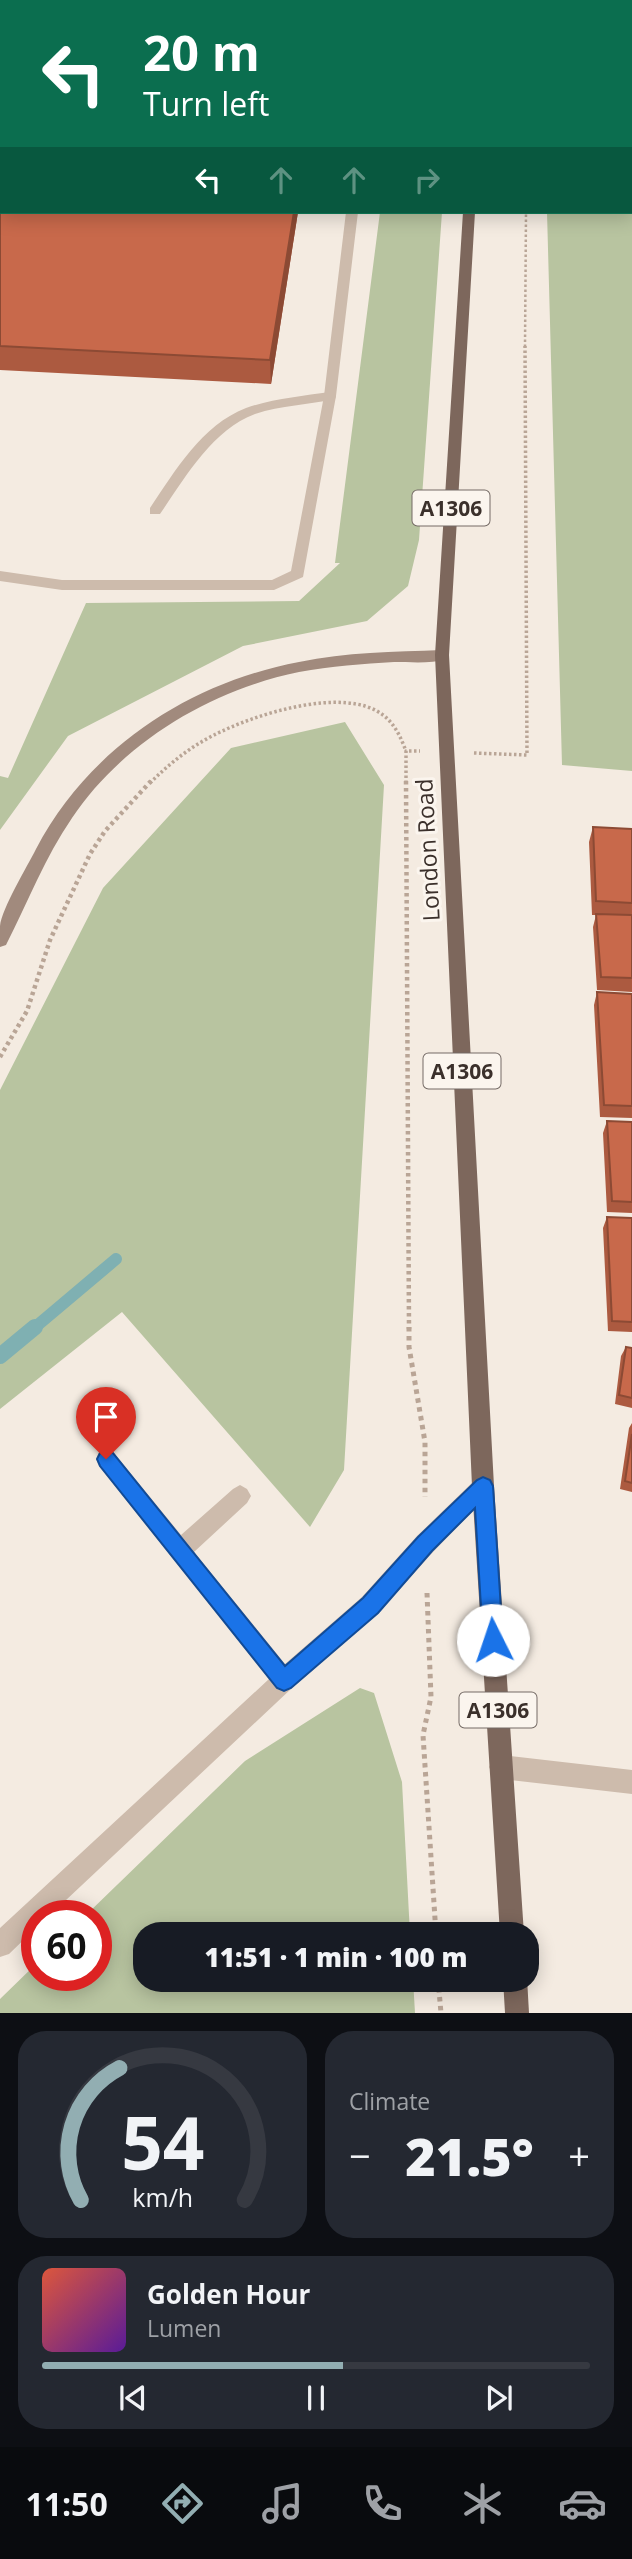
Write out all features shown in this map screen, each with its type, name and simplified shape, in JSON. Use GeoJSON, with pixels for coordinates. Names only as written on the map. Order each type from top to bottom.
{"type":"FeatureCollection","features":[{"type":"Feature","properties":{"kind":"main road","name":"London Road"},"geometry":{"type":"LineString","coordinates":[[469,214],[442,655],[483,1486]]}},
{"type":"Feature","properties":{"kind":"main road","name":"A1306"},"geometry":{"type":"LineString","coordinates":[[483,1486],[511,1922]]}},
{"type":"Feature","properties":{"kind":"main road"},"geometry":{"type":"LineString","coordinates":[[516,1992],[517,2013]]}},
{"type":"Feature","properties":{"kind":"street"},"geometry":{"type":"LineString","coordinates":[[0,576],[62,585],[274,584],[298,574],[330,396],[352,214]]}},
{"type":"Feature","properties":{"kind":"street"},"geometry":{"type":"LineString","coordinates":[[155,511],[205,444],[228,422],[249,411],[330,396]]}},
{"type":"Feature","properties":{"kind":"street"},"geometry":{"type":"LineString","coordinates":[[0,940],[7,910],[77,798],[122,751],[171,715],[229,688],[296,667],[343,660],[442,655]]}},
{"type":"Feature","properties":{"kind":"street"},"geometry":{"type":"LineString","coordinates":[[106,1459],[284,1680]]}},
{"type":"Feature","properties":{"kind":"street"},"geometry":{"type":"LineString","coordinates":[[0,1945],[284,1680],[370,1605],[425,1544],[483,1486]]}},
{"type":"Feature","properties":{"kind":"street"},"geometry":{"type":"LineString","coordinates":[[180,1550],[240,1496]]}},
{"type":"Feature","properties":{"kind":"street"},"geometry":{"type":"LineString","coordinates":[[501,1767],[632,1782]]}},
{"type":"Feature","properties":{"kind":"path"},"geometry":{"type":"LineString","coordinates":[[487,754],[527,755],[524,522],[526,214]]}},
{"type":"Feature","properties":{"kind":"path"},"geometry":{"type":"LineString","coordinates":[[0,1057],[24,1020],[51,939],[96,844],[135,797],[180,754],[217,732],[264,713],[306,705],[354,702],[380,712],[399,730],[406,751],[409,1348],[425,1442]]}},
{"type":"Feature","properties":{"kind":"path"},"geometry":{"type":"LineString","coordinates":[[406,751],[414,751]]}},
{"type":"Feature","properties":{"kind":"path"},"geometry":{"type":"LineString","coordinates":[[431,1697],[423,1735],[435,1922]]}},
{"type":"Feature","properties":{"kind":"path"},"geometry":{"type":"LineString","coordinates":[[439,1992],[440,2013]]}},
{"type":"Feature","properties":{"kind":"green space"},"geometry":{"type":"Polygon","coordinates":[[[380,214],[442,214],[419,540],[408,586],[367,621],[243,646],[68,736],[0,830],[0,776],[8,778],[86,603],[299,601],[340,563],[335,563],[380,214]]]}},
{"type":"Feature","properties":{"kind":"green space"},"geometry":{"type":"Polygon","coordinates":[[[547,214],[632,214],[632,771],[562,765],[547,214]]]}},
{"type":"Feature","properties":{"kind":"green space"},"geometry":{"type":"Polygon","coordinates":[[[345,722],[384,785],[344,1470],[310,1527],[122,1312],[0,1409],[0,1090],[103,888],[231,748],[345,722]]]}},
{"type":"Feature","properties":{"kind":"green space"},"geometry":{"type":"Polygon","coordinates":[[[360,1688],[374,1693],[402,1782],[409,1922],[133,1922],[133,1992],[414,1992],[415,2013],[0,2013],[0,1999],[21,1979],[21,1991],[112,1991],[112,1900],[102,1900],[245,1761],[360,1688]]]}},
{"type":"Feature","properties":{"kind":"building"},"geometry":{"type":"Polygon","coordinates":[[[0,214],[294,214],[270,360],[0,346],[0,214]]]}},
{"type":"Feature","properties":{"kind":"building"},"geometry":{"type":"Polygon","coordinates":[[[593,827],[632,829],[632,903],[596,901],[593,827]]]}},
{"type":"Feature","properties":{"kind":"building"},"geometry":{"type":"Polygon","coordinates":[[[596,914],[632,915],[632,978],[601,977],[596,914]]]}},
{"type":"Feature","properties":{"kind":"building"},"geometry":{"type":"Polygon","coordinates":[[[597,992],[632,994],[632,1106],[604,1105],[597,992]]]}},
{"type":"Feature","properties":{"kind":"building"},"geometry":{"type":"Polygon","coordinates":[[[607,1121],[632,1122],[632,1202],[612,1201],[607,1121]]]}},
{"type":"Feature","properties":{"kind":"building"},"geometry":{"type":"Polygon","coordinates":[[[607,1217],[632,1218],[632,1322],[612,1321],[607,1217]]]}},
{"type":"Feature","properties":{"kind":"building"},"geometry":{"type":"Polygon","coordinates":[[[626,1347],[632,1348],[632,1398],[619,1395],[626,1347]]]}},
{"type":"Feature","properties":{"kind":"building"},"geometry":{"type":"Polygon","coordinates":[[[632,1434],[632,1483],[625,1481],[632,1434]]]}},
{"type":"Feature","properties":{"kind":"waterway"},"geometry":{"type":"LineString","coordinates":[[33,1329],[116,1259]]}},
{"type":"Feature","properties":{"kind":"waterway"},"geometry":{"type":"LineString","coordinates":[[0,1356],[35,1327]]}},
{"type":"Feature","properties":{"kind":"route"},"geometry":{"type":"LineString","coordinates":[[106,1459],[284,1680],[370,1605],[425,1544],[483,1486],[493,1640]]}}]}
